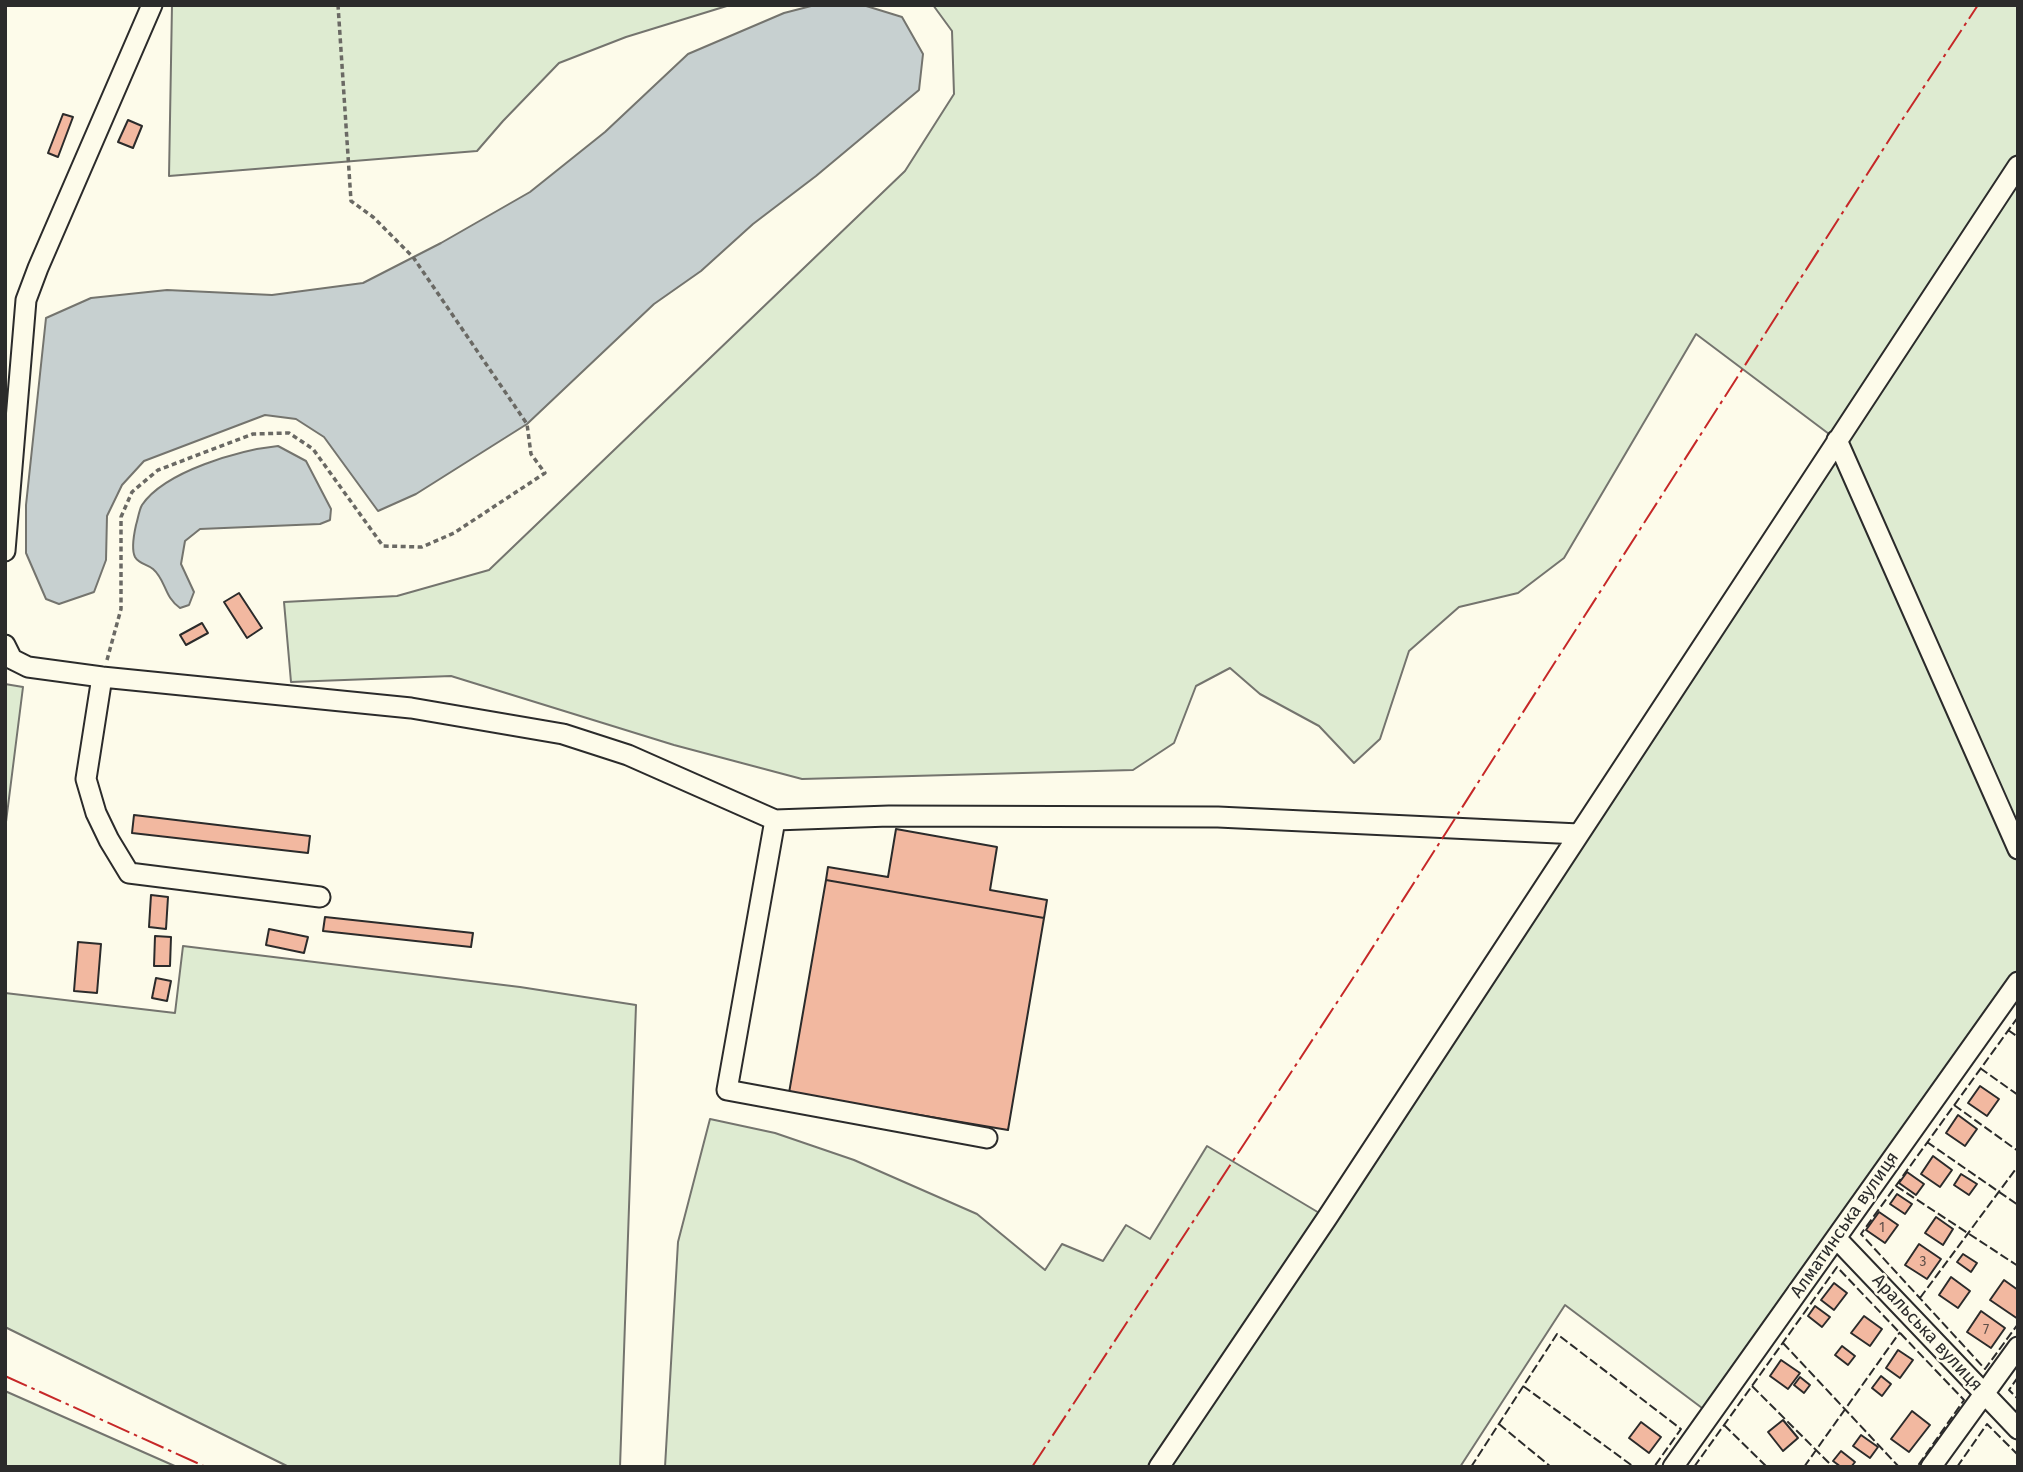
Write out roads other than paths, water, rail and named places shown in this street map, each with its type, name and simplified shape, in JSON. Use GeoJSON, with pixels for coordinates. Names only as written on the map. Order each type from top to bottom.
{"type":"FeatureCollection","features":[{"type":"Feature","properties":{"kind":"street"},"geometry":{"type":"LineString","coordinates":[[5,551],[26,300],[152,5]]}},
{"type":"Feature","properties":{"kind":"street"},"geometry":{"type":"LineString","coordinates":[[1159,1467],[1327,1218],[2018,166]]}},
{"type":"Feature","properties":{"kind":"street"},"geometry":{"type":"LineString","coordinates":[[1837,440],[2018,849]]}},
{"type":"Feature","properties":{"kind":"street"},"geometry":{"type":"LineString","coordinates":[[5,645],[12,659],[27,667],[411,708],[563,734],[628,755],[775,820],[889,816],[1218,817],[1579,834]]}},
{"type":"Feature","properties":{"kind":"street"},"geometry":{"type":"LineString","coordinates":[[102,677],[86,779],[96,813],[129,873],[320,897]]}},
{"type":"Feature","properties":{"kind":"street"},"geometry":{"type":"LineString","coordinates":[[775,820],[727,1090],[987,1138]]}},
{"type":"Feature","properties":{"kind":"street","name":"Алматинська вулиця"},"geometry":{"type":"LineString","coordinates":[[1673,1467],[2018,982]]}},
{"type":"Feature","properties":{"kind":"street","name":"Аральська вулиця"},"geometry":{"type":"LineString","coordinates":[[1836,1238],[2018,1429]]}},
{"type":"Feature","properties":{"kind":"street"},"geometry":{"type":"LineString","coordinates":[[1931,1467],[2018,1347]]}}]}
